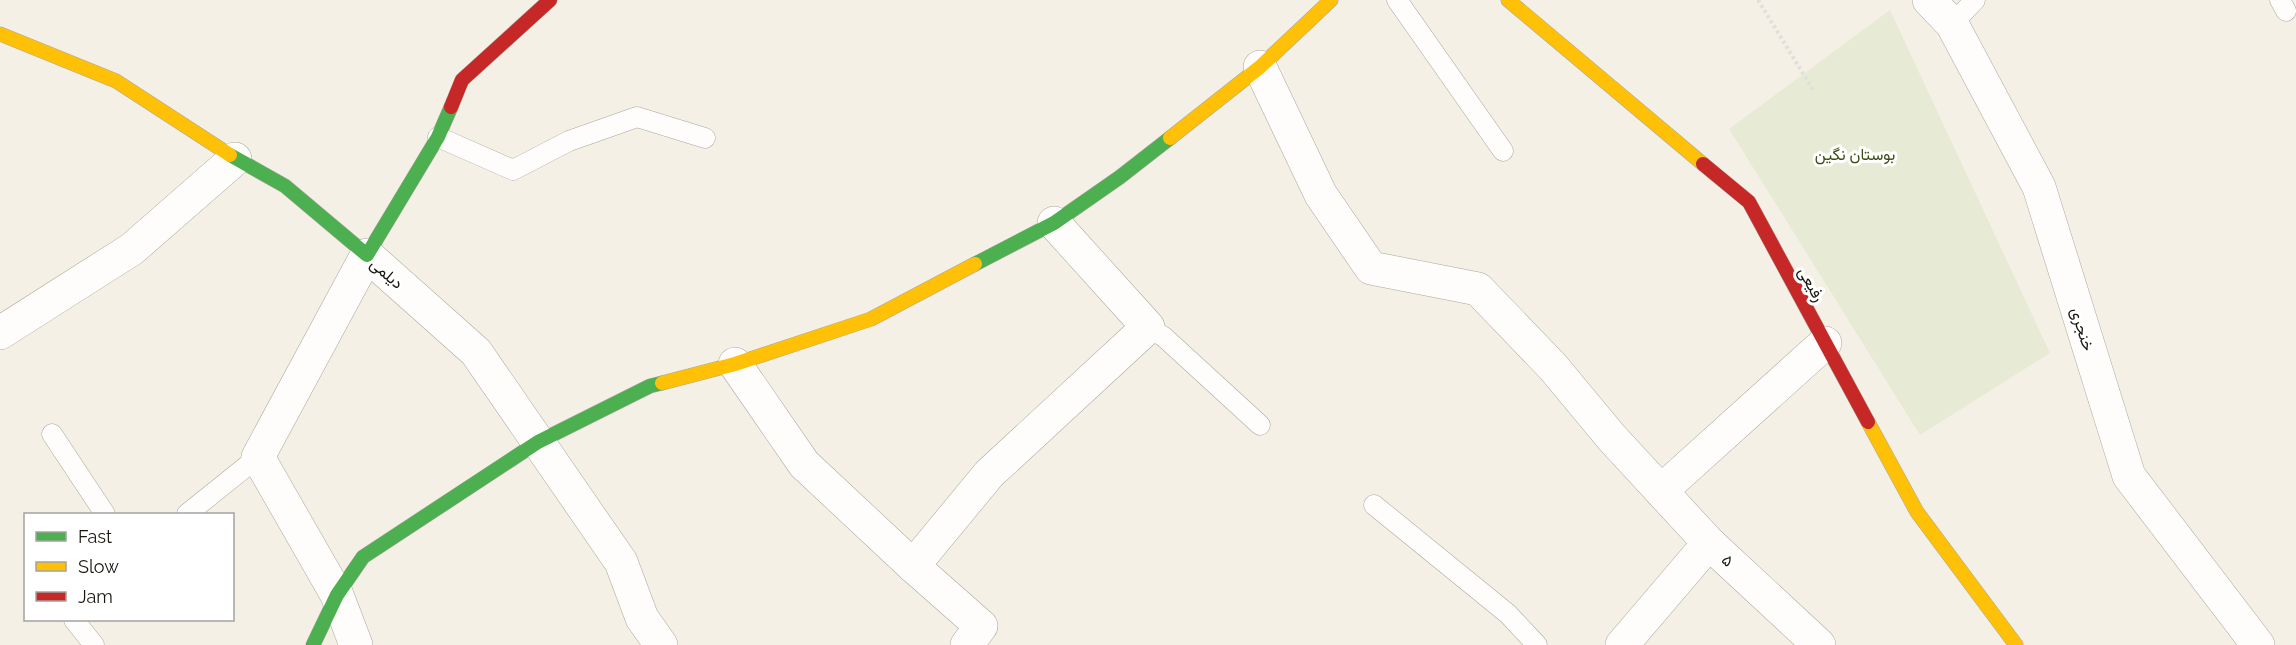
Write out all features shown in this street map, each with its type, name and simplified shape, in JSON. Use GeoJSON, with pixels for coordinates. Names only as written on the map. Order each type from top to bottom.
{"type":"FeatureCollection","features":[{"type":"Feature","properties":{"kind":"street"},"geometry":{"type":"LineString","coordinates":[[0,34],[116,81],[235,159],[285,186],[367,255],[438,137],[462,80],[550,0]]}},
{"type":"Feature","properties":{"kind":"street"},"geometry":{"type":"LineString","coordinates":[[313,645],[337,595],[363,557],[538,442],[650,386],[735,364],[871,319],[1054,223],[1120,177],[1260,67],[1331,0]]}},
{"type":"Feature","properties":{"kind":"street","name":"رفیعی"},"geometry":{"type":"LineString","coordinates":[[1508,0],[1749,202],[1917,512],[2016,645]]}},
{"type":"Feature","properties":{"kind":"street","name":"خنجری"},"geometry":{"type":"LineString","coordinates":[[1929,0],[1952,24],[2039,187],[2129,476],[2258,645]]}},
{"type":"Feature","properties":{"kind":"street"},"geometry":{"type":"LineString","coordinates":[[1260,67],[1321,195],[1371,268],[1478,289],[1553,367],[1612,438],[1709,543]]}},
{"type":"Feature","properties":{"kind":"street"},"geometry":{"type":"LineString","coordinates":[[0,333],[132,249],[235,159]]}},
{"type":"Feature","properties":{"kind":"street"},"geometry":{"type":"LineString","coordinates":[[913,566],[989,474],[1148,327],[1054,223]]}},
{"type":"Feature","properties":{"kind":"street","name":"دیلمی"},"geometry":{"type":"LineString","coordinates":[[258,457],[367,255],[476,352],[621,562],[642,618],[661,645]]}},
{"type":"Feature","properties":{"kind":"street"},"geometry":{"type":"LineString","coordinates":[[1661,491],[1825,343]]}},
{"type":"Feature","properties":{"kind":"street"},"geometry":{"type":"LineString","coordinates":[[735,364],[804,464],[981,626],[968,645]]}},
{"type":"Feature","properties":{"kind":"street"},"geometry":{"type":"LineString","coordinates":[[258,457],[337,595],[356,645]]}},
{"type":"Feature","properties":{"kind":"street","name":"۵"},"geometry":{"type":"LineString","coordinates":[[1622,645],[1709,543],[1819,645]]}},
{"type":"Feature","properties":{"kind":"lane"},"geometry":{"type":"LineString","coordinates":[[1397,0],[1503,151]]}},
{"type":"Feature","properties":{"kind":"lane"},"geometry":{"type":"LineString","coordinates":[[1952,24],[1975,0]]}},
{"type":"Feature","properties":{"kind":"lane"},"geometry":{"type":"LineString","coordinates":[[438,137],[513,170],[569,141],[637,117],[705,138]]}},
{"type":"Feature","properties":{"kind":"lane"},"geometry":{"type":"LineString","coordinates":[[1148,327],[1164,337],[1260,425]]}},
{"type":"Feature","properties":{"kind":"lane"},"geometry":{"type":"LineString","coordinates":[[52,434],[104,513]]}},
{"type":"Feature","properties":{"kind":"lane"},"geometry":{"type":"LineString","coordinates":[[188,513],[258,457]]}},
{"type":"Feature","properties":{"kind":"lane"},"geometry":{"type":"LineString","coordinates":[[1374,505],[1508,614],[1537,645]]}},
{"type":"Feature","properties":{"kind":"lane"},"geometry":{"type":"LineString","coordinates":[[75,621],[94,645]]}},
{"type":"Feature","properties":{"kind":"path"},"geometry":{"type":"LineString","coordinates":[[1758,0],[1813,90]]}},
{"type":"Feature","properties":{"kind":"green space","name":"بوستان نگین"},"geometry":{"type":"Polygon","coordinates":[[[1890,10],[2050,353],[1920,435],[1729,129],[1890,10]]]}},
{"type":"Feature","properties":{"kind":"traffic: fast"},"geometry":{"type":"LineString","coordinates":[[230,155],[285,186],[367,255],[438,137],[451,107]]}},
{"type":"Feature","properties":{"kind":"traffic: fast"},"geometry":{"type":"LineString","coordinates":[[975,264],[1054,223],[1120,177],[1170,138]]}},
{"type":"Feature","properties":{"kind":"traffic: fast"},"geometry":{"type":"LineString","coordinates":[[313,645],[337,595],[363,557],[538,442],[650,386],[662,383]]}},
{"type":"Feature","properties":{"kind":"traffic: slow"},"geometry":{"type":"LineString","coordinates":[[1170,138],[1260,67],[1331,0]]}},
{"type":"Feature","properties":{"kind":"traffic: slow"},"geometry":{"type":"LineString","coordinates":[[1508,0],[1703,164]]}},
{"type":"Feature","properties":{"kind":"traffic: slow"},"geometry":{"type":"LineString","coordinates":[[0,34],[116,81],[230,155]]}},
{"type":"Feature","properties":{"kind":"traffic: slow"},"geometry":{"type":"LineString","coordinates":[[662,383],[735,364],[871,319],[975,264]]}},
{"type":"Feature","properties":{"kind":"traffic: slow"},"geometry":{"type":"LineString","coordinates":[[1868,422],[1917,512],[2016,645]]}},
{"type":"Feature","properties":{"kind":"traffic: jam"},"geometry":{"type":"LineString","coordinates":[[451,107],[462,80],[550,0]]}},
{"type":"Feature","properties":{"kind":"traffic: jam"},"geometry":{"type":"LineString","coordinates":[[1703,164],[1749,202],[1868,422]]}}]}
